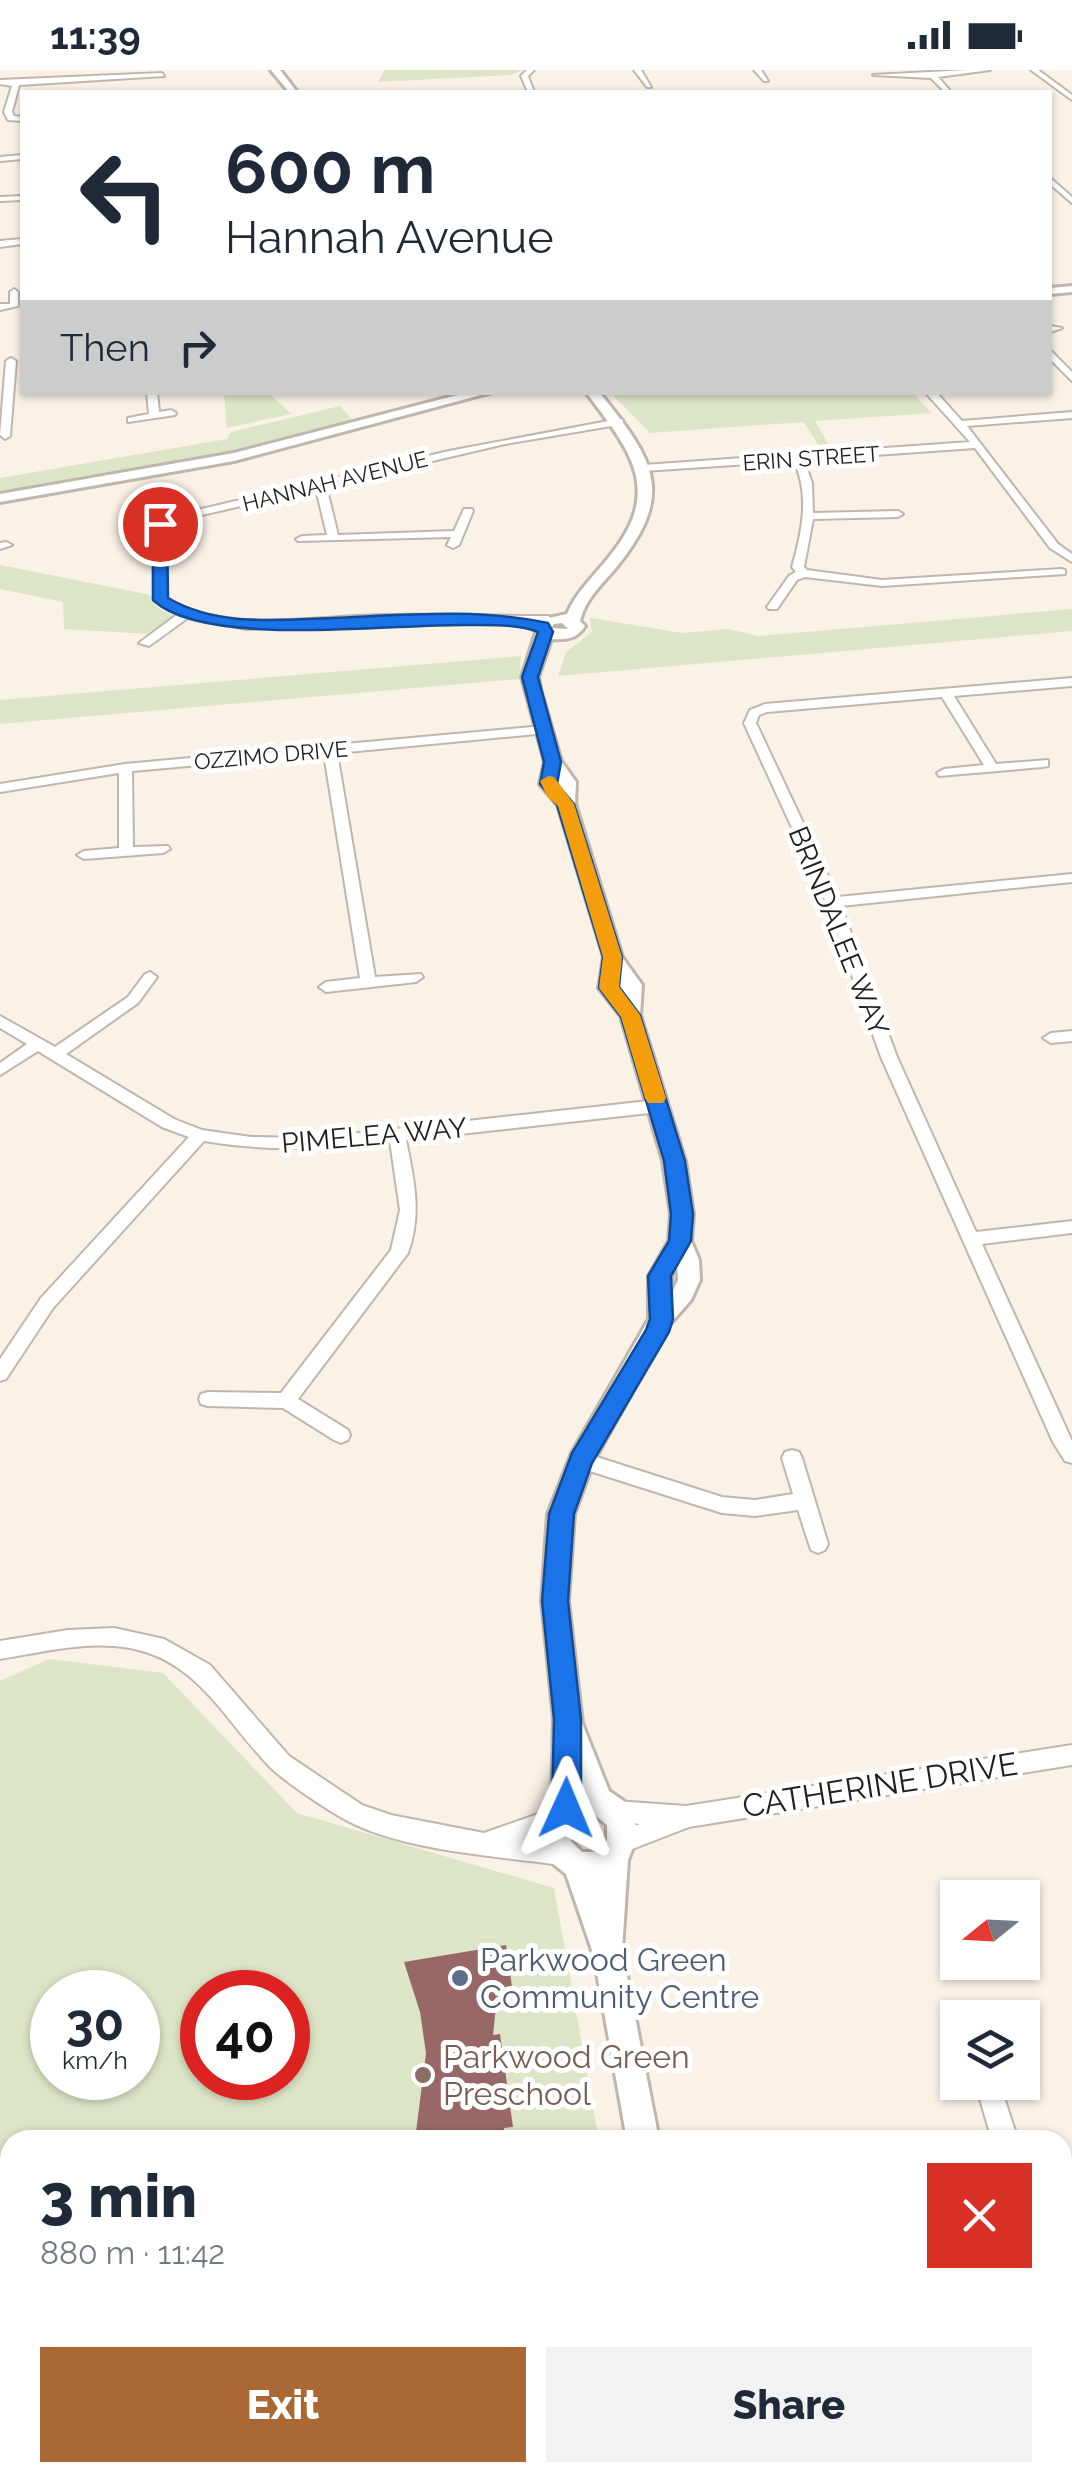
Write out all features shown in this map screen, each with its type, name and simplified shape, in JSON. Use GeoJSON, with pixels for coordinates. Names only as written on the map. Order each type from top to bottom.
{"type":"FeatureCollection","features":[{"type":"Feature","properties":{"kind":"street"},"geometry":{"type":"LineString","coordinates":[[276,70],[291,90]]}},
{"type":"Feature","properties":{"kind":"street"},"geometry":{"type":"LineString","coordinates":[[638,70],[649,86]]}},
{"type":"Feature","properties":{"kind":"street"},"geometry":{"type":"LineString","coordinates":[[757,70],[766,80]]}},
{"type":"Feature","properties":{"kind":"street"},"geometry":{"type":"LineString","coordinates":[[876,76],[934,76],[987,70]]}},
{"type":"Feature","properties":{"kind":"street"},"geometry":{"type":"LineString","coordinates":[[1036,70],[1072,98]]}},
{"type":"Feature","properties":{"kind":"street"},"geometry":{"type":"LineString","coordinates":[[0,82],[162,75]]}},
{"type":"Feature","properties":{"kind":"street"},"geometry":{"type":"LineString","coordinates":[[934,76],[946,90]]}},
{"type":"Feature","properties":{"kind":"street"},"geometry":{"type":"LineString","coordinates":[[9,132],[19,119],[8,112],[14,83]]}},
{"type":"Feature","properties":{"kind":"street"},"geometry":{"type":"LineString","coordinates":[[1052,182],[1072,201]]}},
{"type":"Feature","properties":{"kind":"street"},"geometry":{"type":"LineString","coordinates":[[0,307],[14,306],[14,292]]}},
{"type":"Feature","properties":{"kind":"street"},"geometry":{"type":"LineString","coordinates":[[1052,355],[1072,378]]}},
{"type":"Feature","properties":{"kind":"street"},"geometry":{"type":"LineString","coordinates":[[5,436],[11,360]]}},
{"type":"Feature","properties":{"kind":"street"},"geometry":{"type":"LineString","coordinates":[[152,395],[154,416]]}},
{"type":"Feature","properties":{"kind":"street"},"geometry":{"type":"LineString","coordinates":[[414,412],[453,395]]}},
{"type":"Feature","properties":{"kind":"street"},"geometry":{"type":"LineString","coordinates":[[0,498],[206,462],[475,395]]}},
{"type":"Feature","properties":{"kind":"street"},"geometry":{"type":"LineString","coordinates":[[584,395],[602,405]]}},
{"type":"Feature","properties":{"kind":"street"},"geometry":{"type":"LineString","coordinates":[[536,708],[551,649],[569,628],[581,600],[637,530],[645,506],[644,468],[618,420],[594,395]]}},
{"type":"Feature","properties":{"kind":"street"},"geometry":{"type":"LineString","coordinates":[[798,459],[807,473],[805,544],[798,567],[803,572],[882,584],[1067,569],[978,445],[933,395]]}},
{"type":"Feature","properties":{"kind":"street"},"geometry":{"type":"LineString","coordinates":[[132,420],[171,414]]}},
{"type":"Feature","properties":{"kind":"street"},"geometry":{"type":"LineString","coordinates":[[959,424],[1072,415]]}},
{"type":"Feature","properties":{"kind":"street","name":"HANNAH AVENUE"},"geometry":{"type":"LineString","coordinates":[[188,613],[160,600],[160,524],[321,487],[481,444],[618,420]]}},
{"type":"Feature","properties":{"kind":"street","name":"ERIN STREET"},"geometry":{"type":"LineString","coordinates":[[644,468],[978,445]]}},
{"type":"Feature","properties":{"kind":"street"},"geometry":{"type":"LineString","coordinates":[[321,487],[333,536]]}},
{"type":"Feature","properties":{"kind":"street"},"geometry":{"type":"LineString","coordinates":[[302,540],[333,536],[455,540],[468,511]]}},
{"type":"Feature","properties":{"kind":"street"},"geometry":{"type":"LineString","coordinates":[[806,516],[898,514]]}},
{"type":"Feature","properties":{"kind":"street"},"geometry":{"type":"LineString","coordinates":[[773,607],[793,578],[803,572]]}},
{"type":"Feature","properties":{"kind":"street"},"geometry":{"type":"LineString","coordinates":[[598,580],[548,624],[530,677],[553,762],[548,784],[566,804],[613,957],[609,988],[630,1015],[674,1161],[682,1214],[680,1241],[688,1260],[689,1280],[680,1300],[662,1319],[581,1460],[562,1514],[555,1601],[568,1719],[562,1813],[554,1836],[570,1859],[609,1956],[641,2130]]}},
{"type":"Feature","properties":{"kind":"street"},"geometry":{"type":"LineString","coordinates":[[145,642],[188,613],[258,626],[384,618],[511,621],[569,628]]}},
{"type":"Feature","properties":{"kind":"street","name":"BRINDALEE WAY"},"geometry":{"type":"LineString","coordinates":[[1067,1449],[889,1057],[863,976],[750,717],[765,708],[1072,682]]}},
{"type":"Feature","properties":{"kind":"street"},"geometry":{"type":"LineString","coordinates":[[946,693],[992,768]]}},
{"type":"Feature","properties":{"kind":"street","name":"OZZIMO DRIVE"},"geometry":{"type":"LineString","coordinates":[[0,788],[124,768],[542,730]]}},
{"type":"Feature","properties":{"kind":"street"},"geometry":{"type":"LineString","coordinates":[[330,750],[368,982]]}},
{"type":"Feature","properties":{"kind":"street"},"geometry":{"type":"LineString","coordinates":[[944,773],[1044,763]]}},
{"type":"Feature","properties":{"kind":"street"},"geometry":{"type":"LineString","coordinates":[[124,768],[126,852]]}},
{"type":"Feature","properties":{"kind":"street"},"geometry":{"type":"LineString","coordinates":[[84,856],[163,848]]}},
{"type":"Feature","properties":{"kind":"street"},"geometry":{"type":"LineString","coordinates":[[832,902],[1072,878]]}},
{"type":"Feature","properties":{"kind":"street"},"geometry":{"type":"LineString","coordinates":[[326,987],[416,977]]}},
{"type":"Feature","properties":{"kind":"street"},"geometry":{"type":"LineString","coordinates":[[56,1054],[133,1000],[150,978]]}},
{"type":"Feature","properties":{"kind":"street","name":"PIMELEA WAY"},"geometry":{"type":"LineString","coordinates":[[0,1021],[147,1111],[200,1135],[297,1145],[658,1106]]}},
{"type":"Feature","properties":{"kind":"street"},"geometry":{"type":"LineString","coordinates":[[1051,1038],[1072,1036]]}},
{"type":"Feature","properties":{"kind":"street"},"geometry":{"type":"LineString","coordinates":[[0,1070],[36,1044]]}},
{"type":"Feature","properties":{"kind":"street"},"geometry":{"type":"LineString","coordinates":[[0,1374],[47,1303],[200,1135]]}},
{"type":"Feature","properties":{"kind":"street"},"geometry":{"type":"LineString","coordinates":[[286,1402],[399,1253],[408,1235],[410,1212],[397,1135]]}},
{"type":"Feature","properties":{"kind":"street"},"geometry":{"type":"LineString","coordinates":[[973,1239],[1072,1227]]}},
{"type":"Feature","properties":{"kind":"street"},"geometry":{"type":"LineString","coordinates":[[208,1399],[286,1402],[340,1435]]}},
{"type":"Feature","properties":{"kind":"street"},"geometry":{"type":"LineString","coordinates":[[792,1458],[818,1544]]}},
{"type":"Feature","properties":{"kind":"street"},"geometry":{"type":"LineString","coordinates":[[581,1460],[722,1505],[755,1508],[804,1501]]}},
{"type":"Feature","properties":{"kind":"street"},"geometry":{"type":"LineString","coordinates":[[0,1650],[114,1638],[157,1646],[203,1672],[281,1762],[355,1813],[391,1826],[597,1866],[618,1849]]}},
{"type":"Feature","properties":{"kind":"street"},"geometry":{"type":"LineString","coordinates":[[568,1719],[607,1807],[623,1831],[609,1956]]}},
{"type":"Feature","properties":{"kind":"street","name":"CATHERINE DRIVE"},"geometry":{"type":"LineString","coordinates":[[607,1807],[689,1816],[1072,1755]]}},
{"type":"Feature","properties":{"kind":"street"},"geometry":{"type":"LineString","coordinates":[[487,1842],[562,1813],[576,1802],[607,1807]]}},
{"type":"Feature","properties":{"kind":"street","name":"CATHERINE DRIVE"},"geometry":{"type":"LineString","coordinates":[[618,1849],[689,1816]]}},
{"type":"Feature","properties":{"kind":"street"},"geometry":{"type":"LineString","coordinates":[[993,2100],[1003,2130]]}},
{"type":"Feature","properties":{"kind":"green space"},"geometry":{"type":"Polygon","coordinates":[[[385,70],[522,70],[511,75],[378,82],[385,70]]]}},
{"type":"Feature","properties":{"kind":"green space"},"geometry":{"type":"Polygon","coordinates":[[[224,395],[271,395],[291,414],[227,428],[224,395]]]}},
{"type":"Feature","properties":{"kind":"green space"},"geometry":{"type":"Polygon","coordinates":[[[613,395],[915,395],[932,413],[815,421],[832,450],[822,451],[804,422],[650,433],[613,395]]]}},
{"type":"Feature","properties":{"kind":"green space"},"geometry":{"type":"Polygon","coordinates":[[[340,406],[355,422],[196,459],[0,494],[0,478],[227,439],[231,432],[340,406]]]}},
{"type":"Feature","properties":{"kind":"green space"},"geometry":{"type":"Polygon","coordinates":[[[0,565],[151,595],[157,607],[173,616],[149,634],[64,629],[63,602],[0,589],[0,565]]]}},
{"type":"Feature","properties":{"kind":"green space"},"geometry":{"type":"Polygon","coordinates":[[[1072,609],[1072,631],[558,676],[566,652],[592,632],[590,618],[682,633],[728,629],[758,636],[1072,609]]]}},
{"type":"Feature","properties":{"kind":"green space"},"geometry":{"type":"Polygon","coordinates":[[[521,656],[519,679],[0,724],[0,700],[521,656]]]}},
{"type":"Feature","properties":{"kind":"green space"},"geometry":{"type":"Polygon","coordinates":[[[49,1659],[163,1673],[297,1813],[554,1888],[597,2130],[0,2130],[0,1681],[49,1659]]]}},
{"type":"Feature","properties":{"kind":"building","name":"Parkwood Green Preschool"},"geometry":{"type":"Polygon","coordinates":[[[506,1945],[513,1994],[497,1997],[493,2035],[500,2034],[513,2127],[416,2130],[426,2053],[420,2012],[404,1962],[506,1945]]]}},
{"type":"Feature","properties":{"kind":"slow traffic"},"geometry":{"type":"LineString","coordinates":[[548,781],[553,793],[566,804],[613,957],[609,988],[630,1015],[656,1098]]}},
{"type":"Feature","properties":{"kind":"place","name":"Parkwood Green Community Centre"},"geometry":{"type":"Point","coordinates":[460,1978]}},
{"type":"Feature","properties":{"kind":"place","name":"Parkwood Green Preschool"},"geometry":{"type":"Point","coordinates":[423,2075]}},
{"type":"Feature","properties":{"kind":"route"},"geometry":{"type":"LineString","coordinates":[[160,524],[160,600],[179,611],[246,626],[384,618],[511,621],[542,627],[546,632],[530,677],[553,762],[548,784],[566,804],[613,957],[609,988],[630,1015],[674,1161],[682,1214],[680,1241],[660,1276],[662,1319],[658,1332],[581,1460],[562,1514],[555,1601],[568,1719],[566,1808]]}}]}
